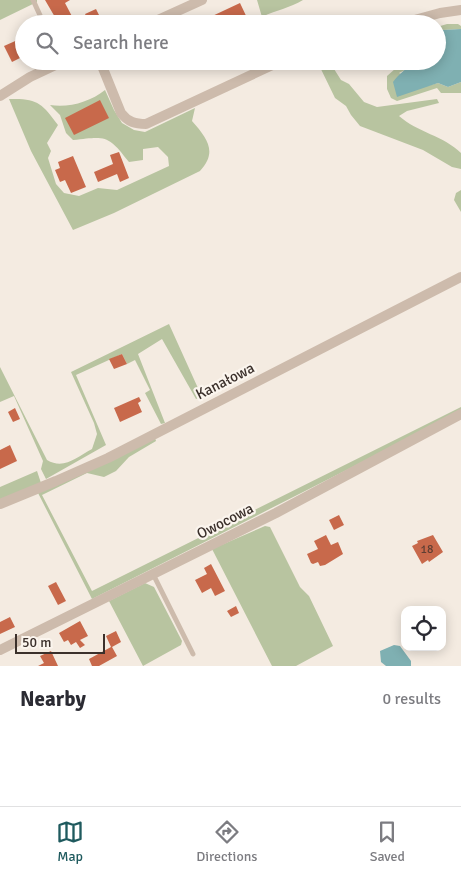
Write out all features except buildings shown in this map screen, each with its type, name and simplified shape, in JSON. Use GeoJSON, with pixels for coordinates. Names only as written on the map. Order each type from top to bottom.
{"type":"FeatureCollection","features":[{"type":"Feature","properties":{"kind":"street"},"geometry":{"type":"LineString","coordinates":[[169,15],[202,0]]}},
{"type":"Feature","properties":{"kind":"street"},"geometry":{"type":"LineString","coordinates":[[433,15],[461,10]]}},
{"type":"Feature","properties":{"kind":"street"},"geometry":{"type":"LineString","coordinates":[[0,96],[44,70]]}},
{"type":"Feature","properties":{"kind":"street"},"geometry":{"type":"LineString","coordinates":[[104,70],[121,112],[125,118],[138,124],[146,124],[262,70]]}},
{"type":"Feature","properties":{"kind":"street","name":"Kanałowa"},"geometry":{"type":"LineString","coordinates":[[0,504],[108,458],[461,277]]}},
{"type":"Feature","properties":{"kind":"street","name":"Owocowa"},"geometry":{"type":"LineString","coordinates":[[0,650],[276,512],[461,414]]}},
{"type":"Feature","properties":{"kind":"lane"},"geometry":{"type":"LineString","coordinates":[[33,0],[40,15]]}},
{"type":"Feature","properties":{"kind":"lane"},"geometry":{"type":"LineString","coordinates":[[153,574],[192,654]]}},
{"type":"Feature","properties":{"kind":"green space"},"geometry":{"type":"Polygon","coordinates":[[[0,0],[37,0],[37,2],[0,20],[0,0]]]}},
{"type":"Feature","properties":{"kind":"green space"},"geometry":{"type":"Polygon","coordinates":[[[257,0],[303,0],[267,15],[261,15],[257,0]]]}},
{"type":"Feature","properties":{"kind":"green space"},"geometry":{"type":"Polygon","coordinates":[[[446,24],[458,24],[461,26],[461,29],[446,30],[446,24]]]}},
{"type":"Feature","properties":{"kind":"green space"},"geometry":{"type":"Polygon","coordinates":[[[321,70],[335,70],[341,80],[349,84],[364,102],[377,107],[437,99],[439,103],[407,111],[399,116],[454,147],[461,153],[461,169],[452,167],[423,150],[360,126],[346,106],[335,98],[321,70]]]}},
{"type":"Feature","properties":{"kind":"green space"},"geometry":{"type":"Polygon","coordinates":[[[394,70],[405,70],[399,73],[427,86],[438,83],[448,87],[461,82],[461,93],[441,93],[437,88],[397,101],[391,98],[387,89],[387,76],[394,70]]]}},
{"type":"Feature","properties":{"kind":"green space"},"geometry":{"type":"Polygon","coordinates":[[[105,90],[122,123],[134,130],[145,132],[195,108],[192,121],[206,139],[209,151],[208,158],[200,171],[114,213],[73,230],[31,151],[9,99],[38,103],[58,125],[47,143],[51,151],[48,158],[56,184],[64,193],[79,196],[98,188],[117,190],[169,166],[168,157],[158,147],[143,149],[143,160],[129,162],[106,139],[73,140],[66,133],[60,115],[50,105],[64,106],[79,103],[93,98],[105,90]]]}},
{"type":"Feature","properties":{"kind":"green space"},"geometry":{"type":"Polygon","coordinates":[[[461,190],[461,212],[454,200],[456,193],[461,190]]]}},
{"type":"Feature","properties":{"kind":"green space"},"geometry":{"type":"Polygon","coordinates":[[[169,324],[202,397],[196,399],[162,339],[138,354],[165,423],[161,424],[145,393],[150,390],[135,360],[127,364],[122,354],[76,375],[106,445],[46,479],[41,469],[43,461],[14,396],[0,402],[0,367],[47,460],[59,464],[65,463],[76,459],[92,449],[97,434],[71,372],[169,324]]]}},
{"type":"Feature","properties":{"kind":"green space"},"geometry":{"type":"Polygon","coordinates":[[[461,407],[461,412],[92,599],[37,491],[155,438],[156,441],[129,457],[116,471],[104,477],[87,473],[42,495],[92,591],[461,407]]]}},
{"type":"Feature","properties":{"kind":"green space"},"geometry":{"type":"Polygon","coordinates":[[[37,471],[41,483],[0,501],[0,487],[37,471]]]}},
{"type":"Feature","properties":{"kind":"green space"},"geometry":{"type":"Polygon","coordinates":[[[265,526],[270,527],[300,587],[309,596],[333,646],[296,666],[272,666],[212,549],[265,526]]]}},
{"type":"Feature","properties":{"kind":"green space"},"geometry":{"type":"Polygon","coordinates":[[[145,583],[154,587],[182,641],[181,645],[143,666],[109,601],[145,583]]]}},
{"type":"Feature","properties":{"kind":"water"},"geometry":{"type":"Polygon","coordinates":[[[461,29],[461,82],[448,87],[438,83],[397,97],[393,82],[405,70],[446,70],[446,30],[461,29]]]}},
{"type":"Feature","properties":{"kind":"water"},"geometry":{"type":"Polygon","coordinates":[[[394,645],[400,646],[401,651],[404,651],[411,661],[411,666],[386,666],[381,662],[380,651],[394,645]]]}}]}
